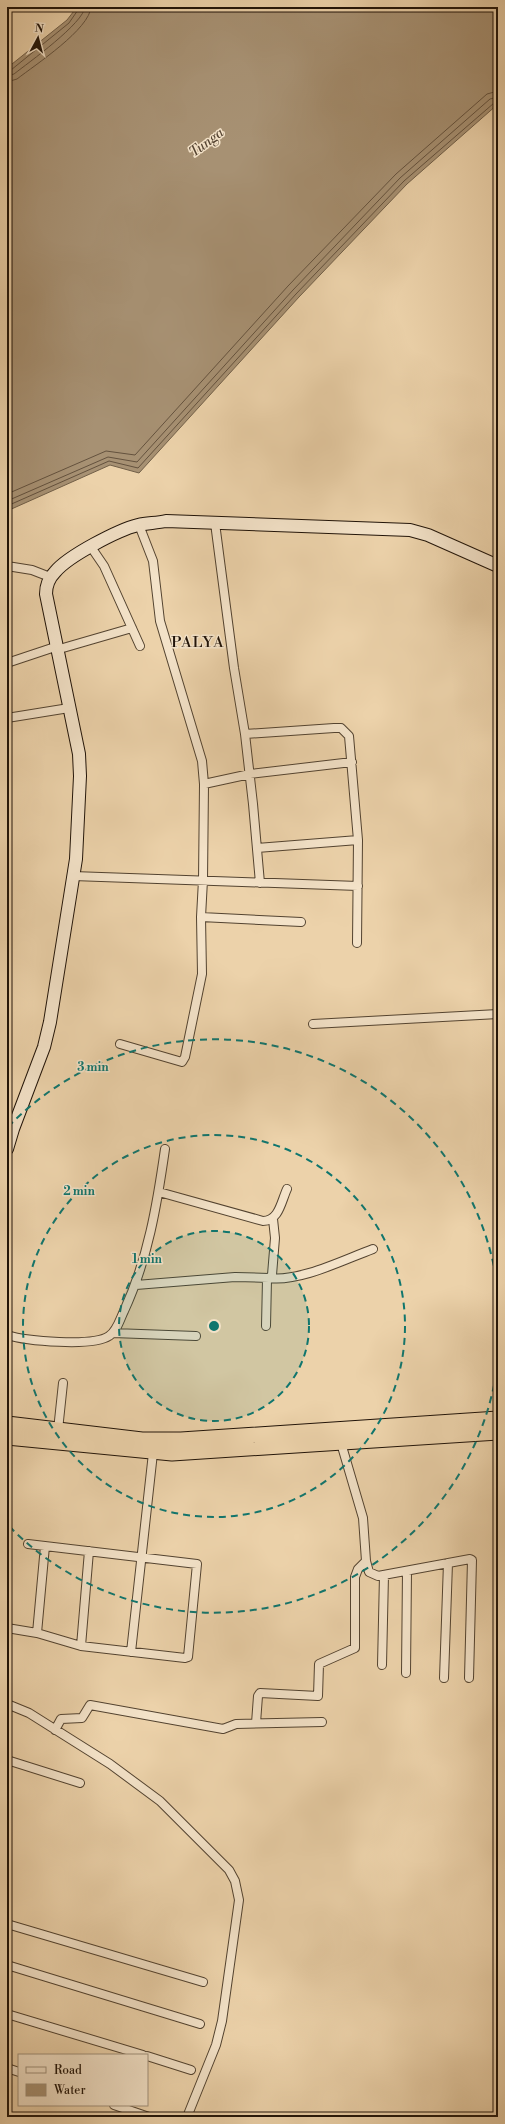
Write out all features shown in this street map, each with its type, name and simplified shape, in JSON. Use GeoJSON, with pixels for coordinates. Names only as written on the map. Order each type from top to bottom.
{"type":"FeatureCollection","features":[{"type":"Feature","properties":{"kind":"highway"},"geometry":{"type":"LineString","coordinates":[[7,1424],[142,1440],[181,1440],[498,1420]]}},
{"type":"Feature","properties":{"kind":"highway"},"geometry":{"type":"LineString","coordinates":[[7,1437],[172,1454],[498,1432]]}},
{"type":"Feature","properties":{"kind":"street"},"geometry":{"type":"LineString","coordinates":[[7,1150],[13,1129],[44,1047],[73,876],[80,776],[78,754],[46,594],[47,583],[50,577],[56,570],[91,547],[123,530],[138,525],[166,521],[410,530],[428,535],[498,566]]}},
{"type":"Feature","properties":{"kind":"street"},"geometry":{"type":"LineString","coordinates":[[215,523],[234,668],[245,734],[260,883]]}},
{"type":"Feature","properties":{"kind":"street"},"geometry":{"type":"LineString","coordinates":[[120,1044],[177,1062],[182,1062],[185,1058],[202,974],[201,917],[204,784],[200,749],[160,620],[155,566],[138,525]]}},
{"type":"Feature","properties":{"kind":"street"},"geometry":{"type":"LineString","coordinates":[[91,547],[104,566],[140,646]]}},
{"type":"Feature","properties":{"kind":"street"},"geometry":{"type":"LineString","coordinates":[[7,566],[32,570],[50,577]]}},
{"type":"Feature","properties":{"kind":"street"},"geometry":{"type":"LineString","coordinates":[[7,663],[56,648],[132,628]]}},
{"type":"Feature","properties":{"kind":"street"},"geometry":{"type":"LineString","coordinates":[[7,718],[68,708]]}},
{"type":"Feature","properties":{"kind":"street"},"geometry":{"type":"LineString","coordinates":[[245,734],[341,728],[349,736],[358,840],[357,943]]}},
{"type":"Feature","properties":{"kind":"street"},"geometry":{"type":"LineString","coordinates":[[204,784],[250,774],[352,762]]}},
{"type":"Feature","properties":{"kind":"street"},"geometry":{"type":"LineString","coordinates":[[257,848],[358,840]]}},
{"type":"Feature","properties":{"kind":"street"},"geometry":{"type":"LineString","coordinates":[[73,876],[358,886]]}},
{"type":"Feature","properties":{"kind":"street"},"geometry":{"type":"LineString","coordinates":[[201,917],[301,922]]}},
{"type":"Feature","properties":{"kind":"street"},"geometry":{"type":"LineString","coordinates":[[313,1024],[498,1014]]}},
{"type":"Feature","properties":{"kind":"street"},"geometry":{"type":"LineString","coordinates":[[113,1333],[136,1285],[144,1260],[159,1192],[165,1150]]}},
{"type":"Feature","properties":{"kind":"street"},"geometry":{"type":"LineString","coordinates":[[266,1326],[268,1278],[272,1275],[275,1238],[273,1219],[287,1189]]}},
{"type":"Feature","properties":{"kind":"street"},"geometry":{"type":"LineString","coordinates":[[159,1192],[263,1221],[273,1219]]}},
{"type":"Feature","properties":{"kind":"street"},"geometry":{"type":"LineString","coordinates":[[136,1285],[235,1277],[285,1278],[303,1274],[373,1249]]}},
{"type":"Feature","properties":{"kind":"street"},"geometry":{"type":"LineString","coordinates":[[7,1335],[82,1342],[99,1341],[113,1333],[196,1336]]}},
{"type":"Feature","properties":{"kind":"street"},"geometry":{"type":"LineString","coordinates":[[58,1430],[63,1383]]}},
{"type":"Feature","properties":{"kind":"street"},"geometry":{"type":"LineString","coordinates":[[341,1443],[363,1518],[366,1561],[369,1572],[374,1575],[384,1575],[470,1559],[472,1560],[469,1678]]}},
{"type":"Feature","properties":{"kind":"street"},"geometry":{"type":"LineString","coordinates":[[131,1652],[153,1453]]}},
{"type":"Feature","properties":{"kind":"street"},"geometry":{"type":"LineString","coordinates":[[7,1628],[37,1633],[81,1646],[185,1658],[188,1657],[198,1565],[28,1544]]}},
{"type":"Feature","properties":{"kind":"street"},"geometry":{"type":"LineString","coordinates":[[37,1633],[45,1546]]}},
{"type":"Feature","properties":{"kind":"street"},"geometry":{"type":"LineString","coordinates":[[81,1646],[89,1551]]}},
{"type":"Feature","properties":{"kind":"street"},"geometry":{"type":"LineString","coordinates":[[256,1723],[258,1696],[260,1693],[318,1696],[319,1664],[355,1648],[355,1577],[358,1569],[366,1561]]}},
{"type":"Feature","properties":{"kind":"street"},"geometry":{"type":"LineString","coordinates":[[444,1678],[448,1563]]}},
{"type":"Feature","properties":{"kind":"street"},"geometry":{"type":"LineString","coordinates":[[406,1571],[406,1673]]}},
{"type":"Feature","properties":{"kind":"street"},"geometry":{"type":"LineString","coordinates":[[382,1664],[384,1575]]}},
{"type":"Feature","properties":{"kind":"street"},"geometry":{"type":"LineString","coordinates":[[7,1704],[28,1714],[110,1764],[160,1801],[212,1852],[236,1881],[239,1900],[222,2021],[216,2046],[187,2117]]}},
{"type":"Feature","properties":{"kind":"street"},"geometry":{"type":"LineString","coordinates":[[55,1730],[61,1719],[82,1718],[90,1705],[223,1729],[236,1724],[322,1722]]}},
{"type":"Feature","properties":{"kind":"street"},"geometry":{"type":"LineString","coordinates":[[7,1760],[80,1783]]}},
{"type":"Feature","properties":{"kind":"street"},"geometry":{"type":"LineString","coordinates":[[7,1924],[203,1982]]}},
{"type":"Feature","properties":{"kind":"street"},"geometry":{"type":"LineString","coordinates":[[7,1965],[200,2024]]}},
{"type":"Feature","properties":{"kind":"street"},"geometry":{"type":"LineString","coordinates":[[7,2014],[140,2054]]}},
{"type":"Feature","properties":{"kind":"street"},"geometry":{"type":"LineString","coordinates":[[148,2056],[191,2070]]}},
{"type":"Feature","properties":{"kind":"street"},"geometry":{"type":"LineString","coordinates":[[7,2068],[18,2072]]}},
{"type":"Feature","properties":{"kind":"street"},"geometry":{"type":"LineString","coordinates":[[117,2106],[149,2117]]}},
{"type":"Feature","properties":{"kind":"water","name":"Tunga"},"geometry":{"type":"Polygon","coordinates":[[[77,7],[498,7],[498,104],[407,184],[299,297],[139,473],[110,465],[7,511],[7,68],[67,20],[77,7]]]}},
{"type":"Feature","properties":{"kind":"district","name":"PALYA"},"geometry":{"type":"Point","coordinates":[198,642]}}]}
